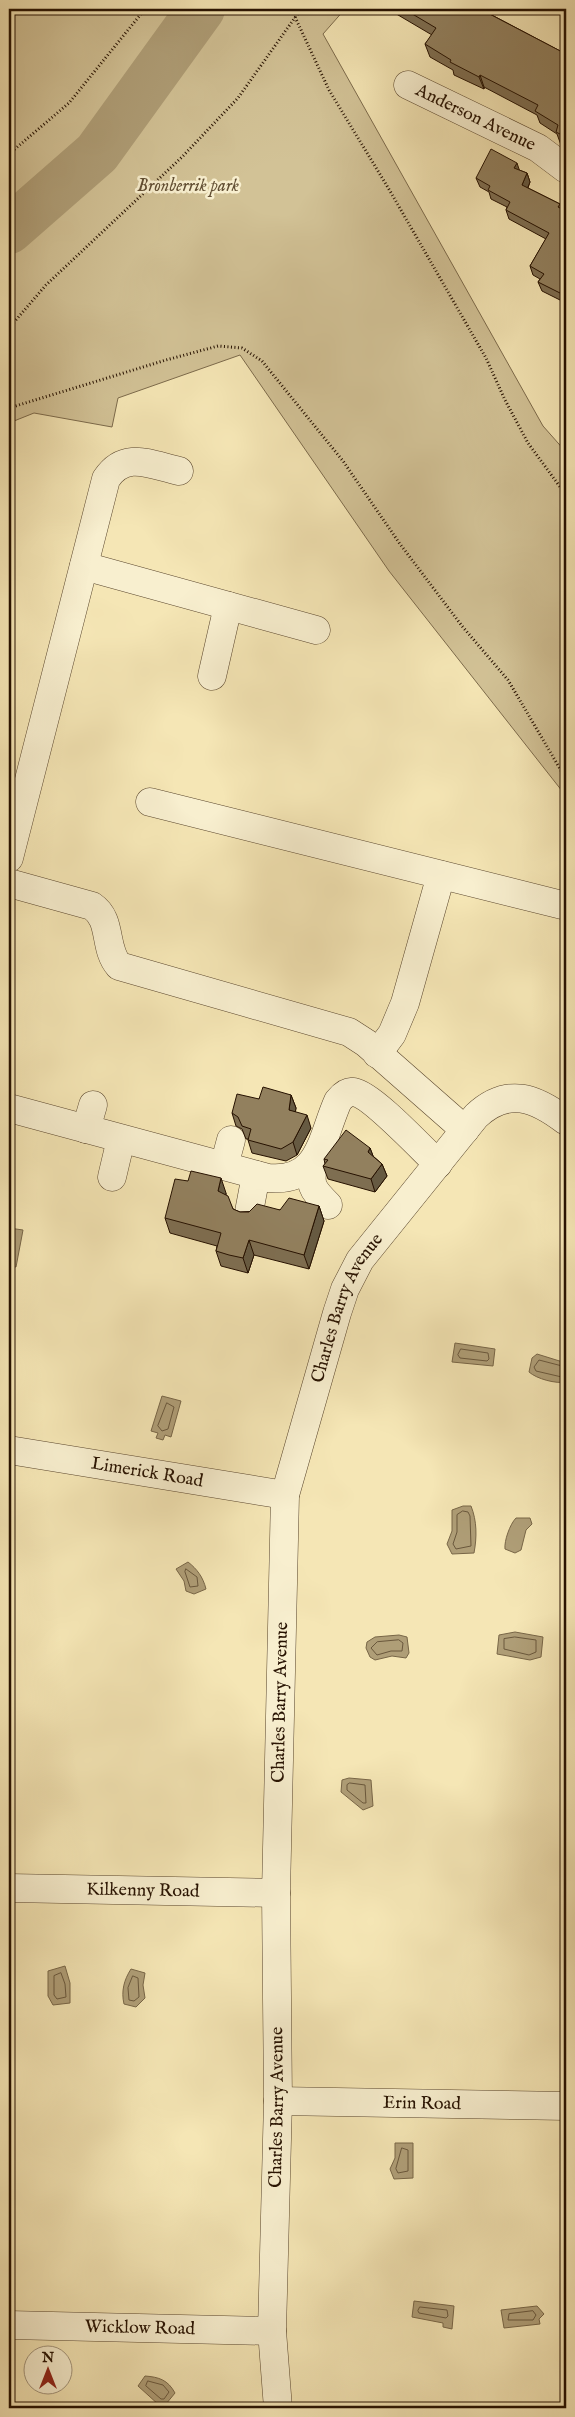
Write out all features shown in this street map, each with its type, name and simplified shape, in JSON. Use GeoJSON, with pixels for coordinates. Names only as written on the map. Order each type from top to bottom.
{"type":"FeatureCollection","features":[{"type":"Feature","properties":{"kind":"street","name":"Anderson Avenue"},"geometry":{"type":"LineString","coordinates":[[408,85],[538,148],[566,169]]}},
{"type":"Feature","properties":{"kind":"street"},"geometry":{"type":"LineString","coordinates":[[9,858],[106,479],[112,470],[121,463],[131,461],[179,471]]}},
{"type":"Feature","properties":{"kind":"street"},"geometry":{"type":"LineString","coordinates":[[84,566],[316,630]]}},
{"type":"Feature","properties":{"kind":"street"},"geometry":{"type":"LineString","coordinates":[[212,676],[228,606]]}},
{"type":"Feature","properties":{"kind":"street"},"geometry":{"type":"LineString","coordinates":[[150,802],[566,906]]}},
{"type":"Feature","properties":{"kind":"street"},"geometry":{"type":"LineString","coordinates":[[328,1205],[315,1192],[310,1181],[314,1161],[329,1120],[367,1055],[392,1034],[404,1003],[441,875]]}},
{"type":"Feature","properties":{"kind":"street"},"geometry":{"type":"LineString","coordinates":[[9,882],[92,906],[101,911],[105,918],[109,949],[119,966],[349,1032],[367,1055],[465,1130]]}},
{"type":"Feature","properties":{"kind":"street"},"geometry":{"type":"LineString","coordinates":[[343,1095],[353,1092],[363,1096],[379,1108],[438,1164]]}},
{"type":"Feature","properties":{"kind":"street","name":"Charles Barry Avenue"},"geometry":{"type":"LineString","coordinates":[[278,2408],[272,2330],[278,2101],[276,1893],[285,1495],[345,1289],[360,1260],[476,1116],[494,1102],[516,1098],[537,1102],[566,1122]]}},
{"type":"Feature","properties":{"kind":"street"},"geometry":{"type":"LineString","coordinates":[[9,1108],[89,1117],[121,1139],[256,1175],[278,1179],[293,1177],[307,1170],[314,1161]]}},
{"type":"Feature","properties":{"kind":"street"},"geometry":{"type":"LineString","coordinates":[[112,1178],[121,1139]]}},
{"type":"Feature","properties":{"kind":"street"},"geometry":{"type":"LineString","coordinates":[[224,1166],[231,1140]]}},
{"type":"Feature","properties":{"kind":"street"},"geometry":{"type":"LineString","coordinates":[[249,1212],[256,1175]]}},
{"type":"Feature","properties":{"kind":"street","name":"Limerick Road"},"geometry":{"type":"LineString","coordinates":[[9,1450],[285,1495]]}},
{"type":"Feature","properties":{"kind":"street","name":"Kilkenny Road"},"geometry":{"type":"LineString","coordinates":[[9,1888],[276,1893]]}},
{"type":"Feature","properties":{"kind":"street","name":"Erin Road"},"geometry":{"type":"LineString","coordinates":[[278,2101],[566,2106]]}},
{"type":"Feature","properties":{"kind":"street","name":"Wicklow Road"},"geometry":{"type":"LineString","coordinates":[[9,2325],[272,2330]]}},
{"type":"Feature","properties":{"kind":"path"},"geometry":{"type":"LineString","coordinates":[[9,154],[69,103],[145,9]]}},
{"type":"Feature","properties":{"kind":"path"},"geometry":{"type":"LineString","coordinates":[[9,328],[46,285],[182,157],[238,98],[300,9]]}},
{"type":"Feature","properties":{"kind":"path"},"geometry":{"type":"LineString","coordinates":[[295,17],[329,90],[390,191],[486,358],[505,400],[528,442],[566,495]]}},
{"type":"Feature","properties":{"kind":"path"},"geometry":{"type":"LineString","coordinates":[[9,408],[156,362],[218,346],[242,348],[255,356],[262,361],[343,461],[400,544],[462,626],[508,680],[566,779]]}},
{"type":"Feature","properties":{"kind":"green space","name":"Bronberrik park"},"geometry":{"type":"Polygon","coordinates":[[[9,9],[345,9],[323,34],[543,426],[566,452],[566,796],[389,571],[240,355],[118,398],[112,427],[34,413],[9,423],[9,9]]]}},
{"type":"Feature","properties":{"kind":"water"},"geometry":{"type":"Polygon","coordinates":[[[9,1228],[23,1230],[16,1267],[9,1266],[9,1228]]]}},
{"type":"Feature","properties":{"kind":"water"},"geometry":{"type":"Polygon","coordinates":[[[455,1343],[495,1349],[493,1366],[452,1362],[455,1343]]]}},
{"type":"Feature","properties":{"kind":"water"},"geometry":{"type":"Polygon","coordinates":[[[537,1354],[566,1363],[566,1382],[547,1380],[529,1372],[532,1358],[537,1354]]]}},
{"type":"Feature","properties":{"kind":"water"},"geometry":{"type":"Polygon","coordinates":[[[162,1396],[181,1401],[171,1437],[165,1435],[163,1440],[156,1438],[158,1433],[151,1431],[162,1396]]]}},
{"type":"Feature","properties":{"kind":"water"},"geometry":{"type":"Polygon","coordinates":[[[463,1506],[471,1506],[474,1517],[476,1535],[474,1553],[452,1554],[447,1544],[452,1531],[452,1510],[463,1506]]]}},
{"type":"Feature","properties":{"kind":"water"},"geometry":{"type":"Polygon","coordinates":[[[516,1518],[530,1518],[532,1524],[526,1530],[521,1550],[515,1553],[505,1549],[505,1546],[506,1537],[516,1518]]]}},
{"type":"Feature","properties":{"kind":"water"},"geometry":{"type":"Polygon","coordinates":[[[188,1562],[199,1574],[206,1589],[194,1594],[186,1591],[184,1581],[176,1569],[188,1562]]]}},
{"type":"Feature","properties":{"kind":"water"},"geometry":{"type":"Polygon","coordinates":[[[515,1632],[543,1637],[541,1657],[530,1660],[497,1654],[499,1635],[515,1632]]]}},
{"type":"Feature","properties":{"kind":"water"},"geometry":{"type":"Polygon","coordinates":[[[399,1635],[407,1637],[409,1653],[406,1658],[392,1656],[375,1660],[370,1657],[366,1648],[367,1642],[375,1637],[399,1635]]]}},
{"type":"Feature","properties":{"kind":"water"},"geometry":{"type":"Polygon","coordinates":[[[349,1778],[371,1780],[373,1806],[363,1810],[341,1792],[342,1780],[349,1778]]]}},
{"type":"Feature","properties":{"kind":"water"},"geometry":{"type":"Polygon","coordinates":[[[65,1966],[70,1983],[70,2003],[53,2005],[48,1996],[48,1971],[65,1966]]]}},
{"type":"Feature","properties":{"kind":"water"},"geometry":{"type":"Polygon","coordinates":[[[131,1969],[145,1973],[143,1985],[145,1998],[136,2007],[124,2004],[123,1999],[124,1986],[131,1969]]]}},
{"type":"Feature","properties":{"kind":"water"},"geometry":{"type":"Polygon","coordinates":[[[395,2143],[413,2143],[413,2178],[394,2179],[390,2169],[395,2158],[395,2143]]]}},
{"type":"Feature","properties":{"kind":"water"},"geometry":{"type":"Polygon","coordinates":[[[414,2301],[454,2306],[452,2329],[443,2327],[443,2323],[412,2317],[414,2301]]]}},
{"type":"Feature","properties":{"kind":"water"},"geometry":{"type":"Polygon","coordinates":[[[537,2306],[544,2314],[539,2319],[540,2324],[504,2328],[501,2310],[537,2306]]]}},
{"type":"Feature","properties":{"kind":"water"},"geometry":{"type":"Polygon","coordinates":[[[145,2376],[163,2380],[175,2393],[166,2404],[159,2405],[138,2386],[145,2376]]]}},
{"type":"Feature","properties":{"kind":"building"},"geometry":{"type":"Polygon","coordinates":[[[404,9],[480,9],[566,54],[566,137],[556,132],[558,125],[535,111],[538,105],[450,62],[451,60],[425,44],[436,28],[404,9]]]}},
{"type":"Feature","properties":{"kind":"building"},"geometry":{"type":"Polygon","coordinates":[[[491,149],[517,163],[514,168],[527,173],[522,185],[560,204],[558,207],[566,211],[566,296],[538,282],[544,274],[530,266],[549,233],[506,210],[510,202],[488,190],[490,186],[476,178],[491,149]]]}},
{"type":"Feature","properties":{"kind":"building"},"geometry":{"type":"Polygon","coordinates":[[[263,1087],[291,1095],[289,1110],[307,1115],[293,1142],[281,1149],[248,1140],[251,1129],[242,1126],[238,1117],[232,1113],[237,1094],[259,1099],[263,1087]]]}},
{"type":"Feature","properties":{"kind":"building"},"geometry":{"type":"Polygon","coordinates":[[[346,1130],[370,1148],[368,1152],[382,1164],[371,1179],[323,1166],[328,1160],[324,1159],[346,1130]]]}},
{"type":"Feature","properties":{"kind":"building"},"geometry":{"type":"Polygon","coordinates":[[[191,1171],[221,1178],[218,1191],[228,1196],[233,1209],[240,1212],[249,1212],[257,1204],[280,1210],[289,1198],[319,1206],[304,1255],[249,1240],[243,1258],[229,1255],[216,1251],[221,1233],[165,1218],[175,1179],[188,1181],[191,1171]]]}},
{"type":"Feature","properties":{"kind":"waterway"},"geometry":{"type":"LineString","coordinates":[[9,230],[97,153],[201,9]]}}]}
